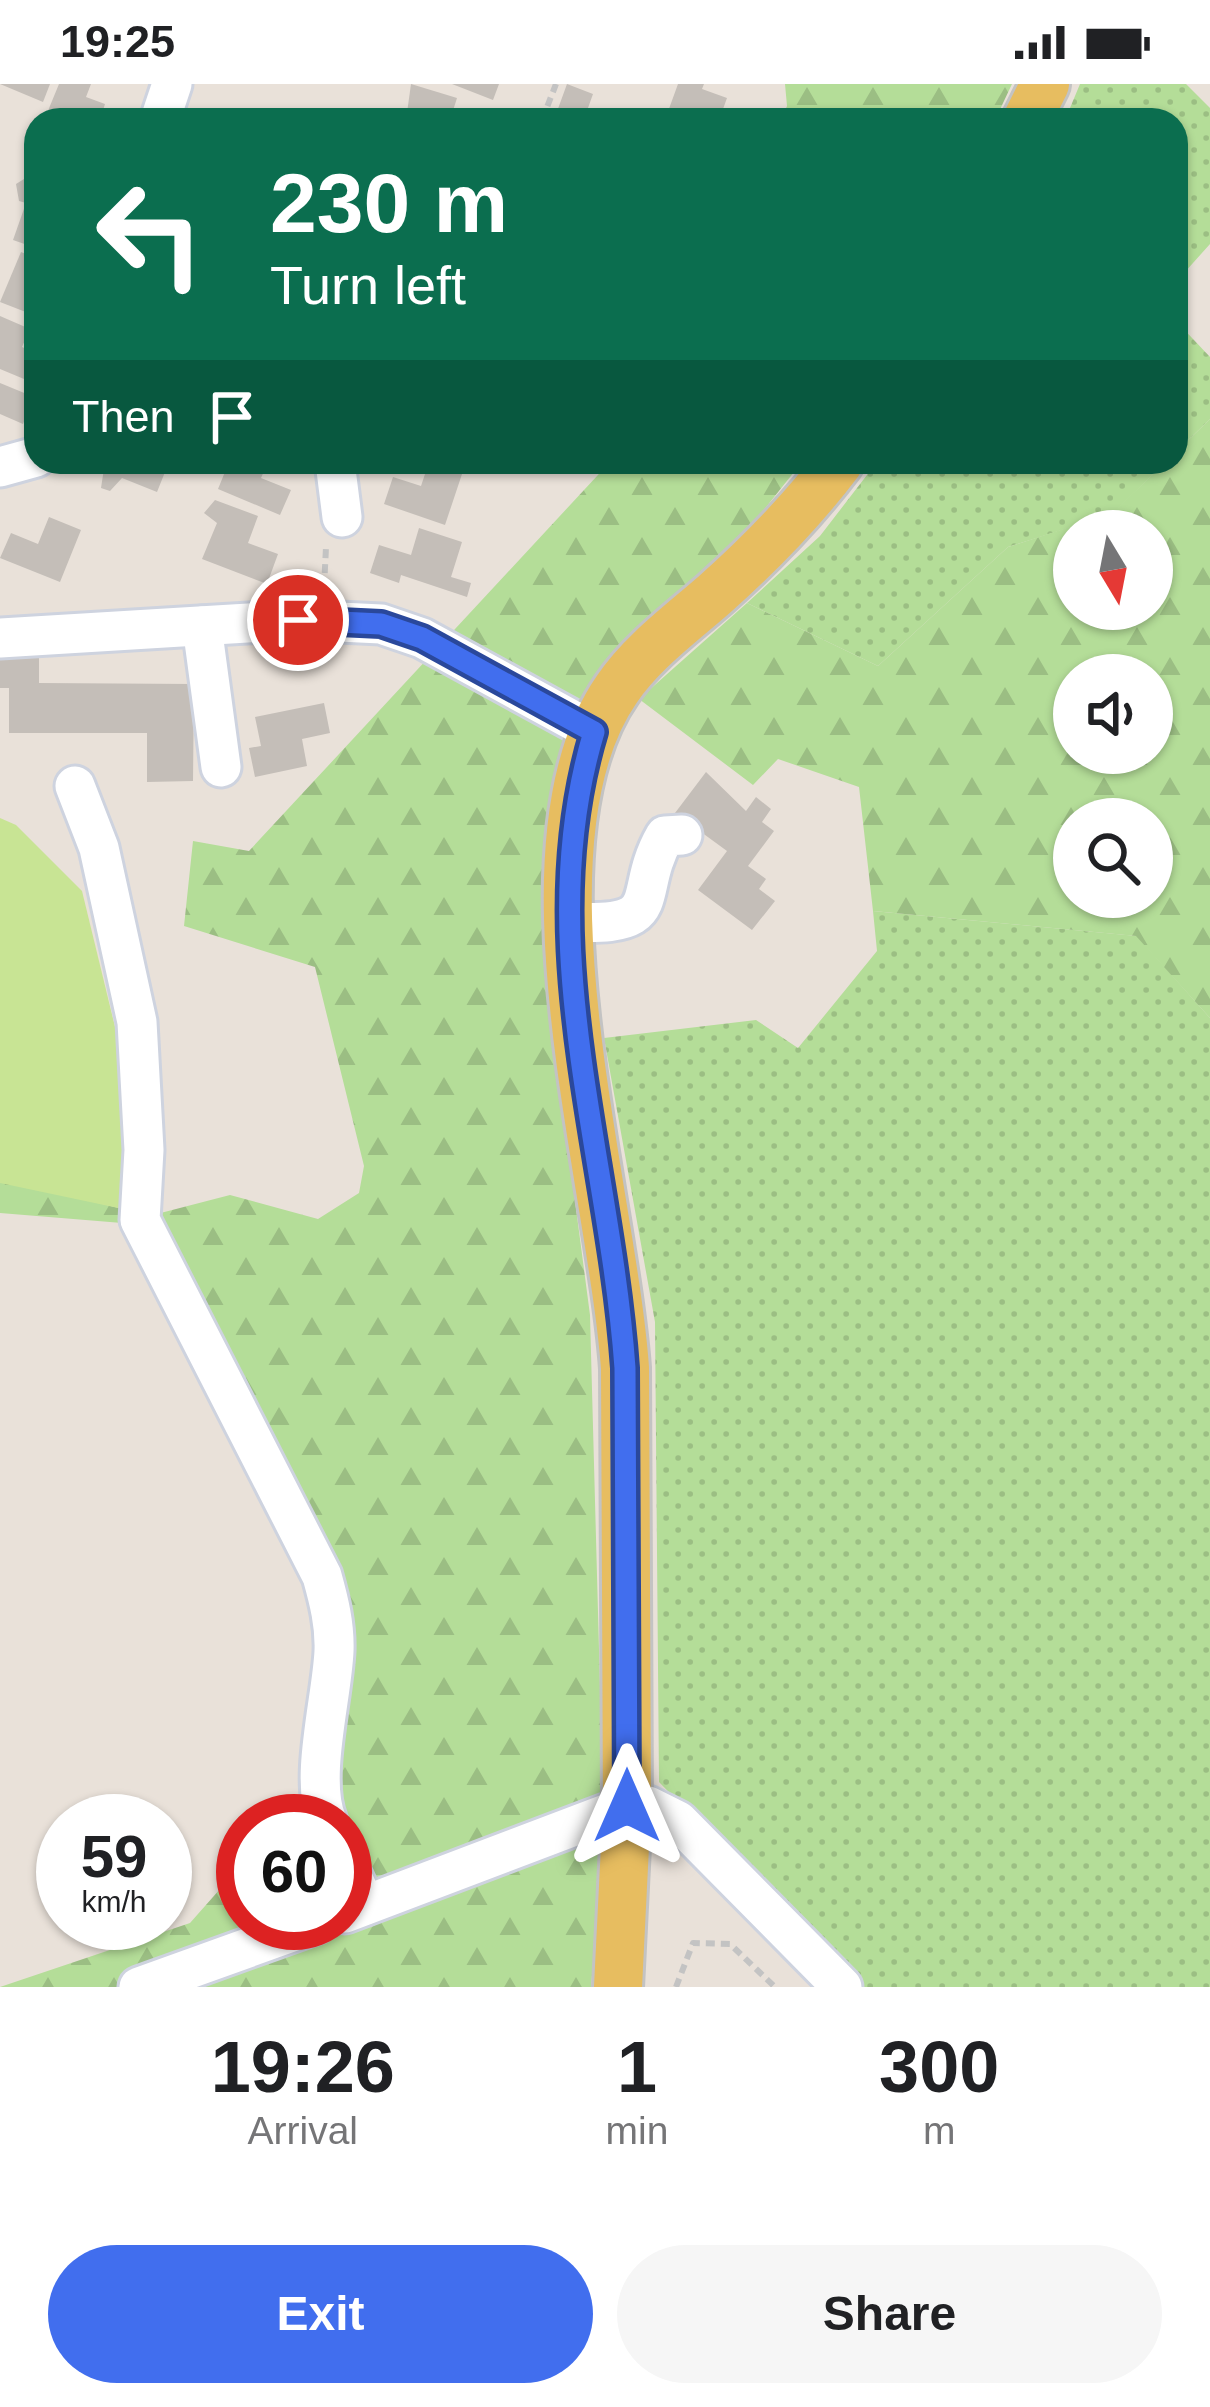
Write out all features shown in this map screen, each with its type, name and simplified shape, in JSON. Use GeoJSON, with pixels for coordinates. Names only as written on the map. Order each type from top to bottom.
{"type":"FeatureCollection","features":[{"type":"Feature","properties":{"kind":"main road"},"geometry":{"type":"LineString","coordinates":[[618,1987],[627,1806],[625,1368],[620,1300],[581,1074],[569,922],[574,819],[594,732],[616,689],[752,561],[830,474]]}},
{"type":"Feature","properties":{"kind":"street"},"geometry":{"type":"LineString","coordinates":[[336,474],[338,522]]}},
{"type":"Feature","properties":{"kind":"street"},"geometry":{"type":"LineString","coordinates":[[0,638],[202,626],[381,624],[422,638],[594,732]]}},
{"type":"Feature","properties":{"kind":"street"},"geometry":{"type":"LineString","coordinates":[[202,626],[221,767]]}},
{"type":"Feature","properties":{"kind":"street"},"geometry":{"type":"LineString","coordinates":[[75,786],[99,848],[136,1022],[144,1150],[140,1220],[322,1576],[334,1646],[322,1794]]}},
{"type":"Feature","properties":{"kind":"street"},"geometry":{"type":"LineString","coordinates":[[569,922],[607,924],[643,907],[665,836],[682,835]]}},
{"type":"Feature","properties":{"kind":"street"},"geometry":{"type":"LineString","coordinates":[[372,1903],[627,1806],[647,1806],[678,1821],[842,1987]]}},
{"type":"Feature","properties":{"kind":"street"},"geometry":{"type":"LineString","coordinates":[[139,1987],[241,1950]]}},
{"type":"Feature","properties":{"kind":"path"},"geometry":{"type":"LineString","coordinates":[[322,622],[338,522]]}},
{"type":"Feature","properties":{"kind":"path"},"geometry":{"type":"LineString","coordinates":[[676,1987],[693,1943],[730,1944],[775,1987]]}},
{"type":"Feature","properties":{"kind":"green space"},"geometry":{"type":"Polygon","coordinates":[[[785,84],[1012,84],[1001,108],[787,106],[785,84]]]}},
{"type":"Feature","properties":{"kind":"green space"},"geometry":{"type":"Polygon","coordinates":[[[1080,84],[1186,84],[1210,108],[1210,244],[1188,269],[1188,108],[1070,108],[1080,84]]]}},
{"type":"Feature","properties":{"kind":"green space"},"geometry":{"type":"Polygon","coordinates":[[[1188,334],[1210,357],[1210,419],[1188,440],[1188,334]]]}},
{"type":"Feature","properties":{"kind":"green space"},"geometry":{"type":"Polygon","coordinates":[[[1210,419],[1210,1018],[1136,936],[873,911],[859,787],[778,759],[753,785],[639,699],[747,603],[878,666],[1008,547],[1053,532],[1053,630],[1173,630],[1173,510],[1115,510],[1153,474],[1188,474],[1188,440],[1210,419]]]}},
{"type":"Feature","properties":{"kind":"green space"},"geometry":{"type":"Polygon","coordinates":[[[599,474],[792,474],[728,555],[598,679],[550,892],[559,1079],[590,1315],[604,1835],[591,1987],[0,1987],[110,1950],[192,1950],[192,1921],[216,1894],[216,1950],[372,1950],[372,1794],[305,1794],[335,1762],[346,1650],[149,1216],[230,1195],[318,1219],[359,1193],[364,1166],[315,967],[184,926],[193,841],[249,851],[599,474]]]}},
{"type":"Feature","properties":{"kind":"green space"},"geometry":{"type":"Polygon","coordinates":[[[868,474],[1154,474],[1116,510],[1053,510],[1053,533],[1008,547],[878,666],[747,603],[820,536],[868,474]]]}},
{"type":"Feature","properties":{"kind":"green space"},"geometry":{"type":"Polygon","coordinates":[[[0,818],[16,825],[82,891],[124,1064],[123,1209],[0,1183],[0,818]]]}},
{"type":"Feature","properties":{"kind":"green space"},"geometry":{"type":"Polygon","coordinates":[[[873,911],[1137,936],[1210,1018],[1210,1987],[859,1987],[659,1782],[655,1322],[604,1038],[756,1020],[798,1048],[877,951],[873,911]]]}},
{"type":"Feature","properties":{"kind":"green space"},"geometry":{"type":"Polygon","coordinates":[[[8,1181],[123,1209],[122,1223],[0,1213],[0,1183],[8,1181]]]}},
{"type":"Feature","properties":{"kind":"building"},"geometry":{"type":"Polygon","coordinates":[[[0,84],[50,84],[43,102],[0,84]]]}},
{"type":"Feature","properties":{"kind":"building"},"geometry":{"type":"Polygon","coordinates":[[[59,84],[91,84],[86,97],[105,104],[104,108],[49,108],[59,84]]]}},
{"type":"Feature","properties":{"kind":"building"},"geometry":{"type":"Polygon","coordinates":[[[411,84],[457,98],[454,108],[408,108],[411,84]]]}},
{"type":"Feature","properties":{"kind":"building"},"geometry":{"type":"Polygon","coordinates":[[[452,84],[499,84],[493,100],[452,84]]]}},
{"type":"Feature","properties":{"kind":"building"},"geometry":{"type":"Polygon","coordinates":[[[567,84],[593,94],[588,108],[558,108],[567,84]]]}},
{"type":"Feature","properties":{"kind":"building"},"geometry":{"type":"Polygon","coordinates":[[[678,84],[704,84],[702,89],[727,98],[723,108],[669,108],[678,84]]]}},
{"type":"Feature","properties":{"kind":"building"},"geometry":{"type":"Polygon","coordinates":[[[24,179],[24,202],[19,201],[16,184],[24,179]]]}},
{"type":"Feature","properties":{"kind":"building"},"geometry":{"type":"Polygon","coordinates":[[[24,209],[24,244],[13,240],[24,209]]]}},
{"type":"Feature","properties":{"kind":"building"},"geometry":{"type":"Polygon","coordinates":[[[21,252],[24,253],[24,311],[0,302],[21,252]]]}},
{"type":"Feature","properties":{"kind":"building"},"geometry":{"type":"Polygon","coordinates":[[[0,316],[24,326],[24,379],[0,369],[0,316]]]}},
{"type":"Feature","properties":{"kind":"building"},"geometry":{"type":"Polygon","coordinates":[[[0,383],[24,393],[23,424],[0,414],[0,383]]]}},
{"type":"Feature","properties":{"kind":"building"},"geometry":{"type":"Polygon","coordinates":[[[103,474],[164,474],[157,492],[122,478],[110,491],[101,488],[103,474]]]}},
{"type":"Feature","properties":{"kind":"building"},"geometry":{"type":"Polygon","coordinates":[[[224,474],[263,474],[261,478],[291,490],[280,515],[218,489],[224,474]]]}},
{"type":"Feature","properties":{"kind":"building"},"geometry":{"type":"Polygon","coordinates":[[[425,474],[462,474],[445,525],[384,504],[393,477],[421,486],[425,474]]]}},
{"type":"Feature","properties":{"kind":"building"},"geometry":{"type":"Polygon","coordinates":[[[215,500],[258,516],[248,543],[278,554],[267,584],[202,559],[217,523],[204,513],[215,500]]]}},
{"type":"Feature","properties":{"kind":"building"},"geometry":{"type":"Polygon","coordinates":[[[49,517],[81,530],[60,582],[0,558],[11,533],[38,544],[49,517]]]}},
{"type":"Feature","properties":{"kind":"building"},"geometry":{"type":"Polygon","coordinates":[[[419,528],[462,542],[451,577],[471,583],[467,597],[401,575],[399,583],[370,573],[379,545],[411,555],[419,528]]]}},
{"type":"Feature","properties":{"kind":"building"},"geometry":{"type":"Polygon","coordinates":[[[0,656],[39,656],[39,683],[194,684],[193,781],[147,782],[147,733],[9,733],[9,688],[0,688],[0,656]]]}},
{"type":"Feature","properties":{"kind":"building"},"geometry":{"type":"Polygon","coordinates":[[[324,703],[330,733],[302,739],[307,766],[255,777],[249,748],[261,746],[255,717],[324,703]]]}},
{"type":"Feature","properties":{"kind":"building"},"geometry":{"type":"Polygon","coordinates":[[[706,772],[746,811],[756,797],[771,809],[762,822],[774,831],[748,866],[766,879],[759,889],[775,901],[752,930],[698,890],[727,851],[675,813],[706,772]]]}},
{"type":"Feature","properties":{"kind":"route"},"geometry":{"type":"LineString","coordinates":[[298,620],[381,624],[422,638],[594,732],[574,819],[568,930],[581,1074],[620,1300],[625,1368],[627,1806]]}}]}
